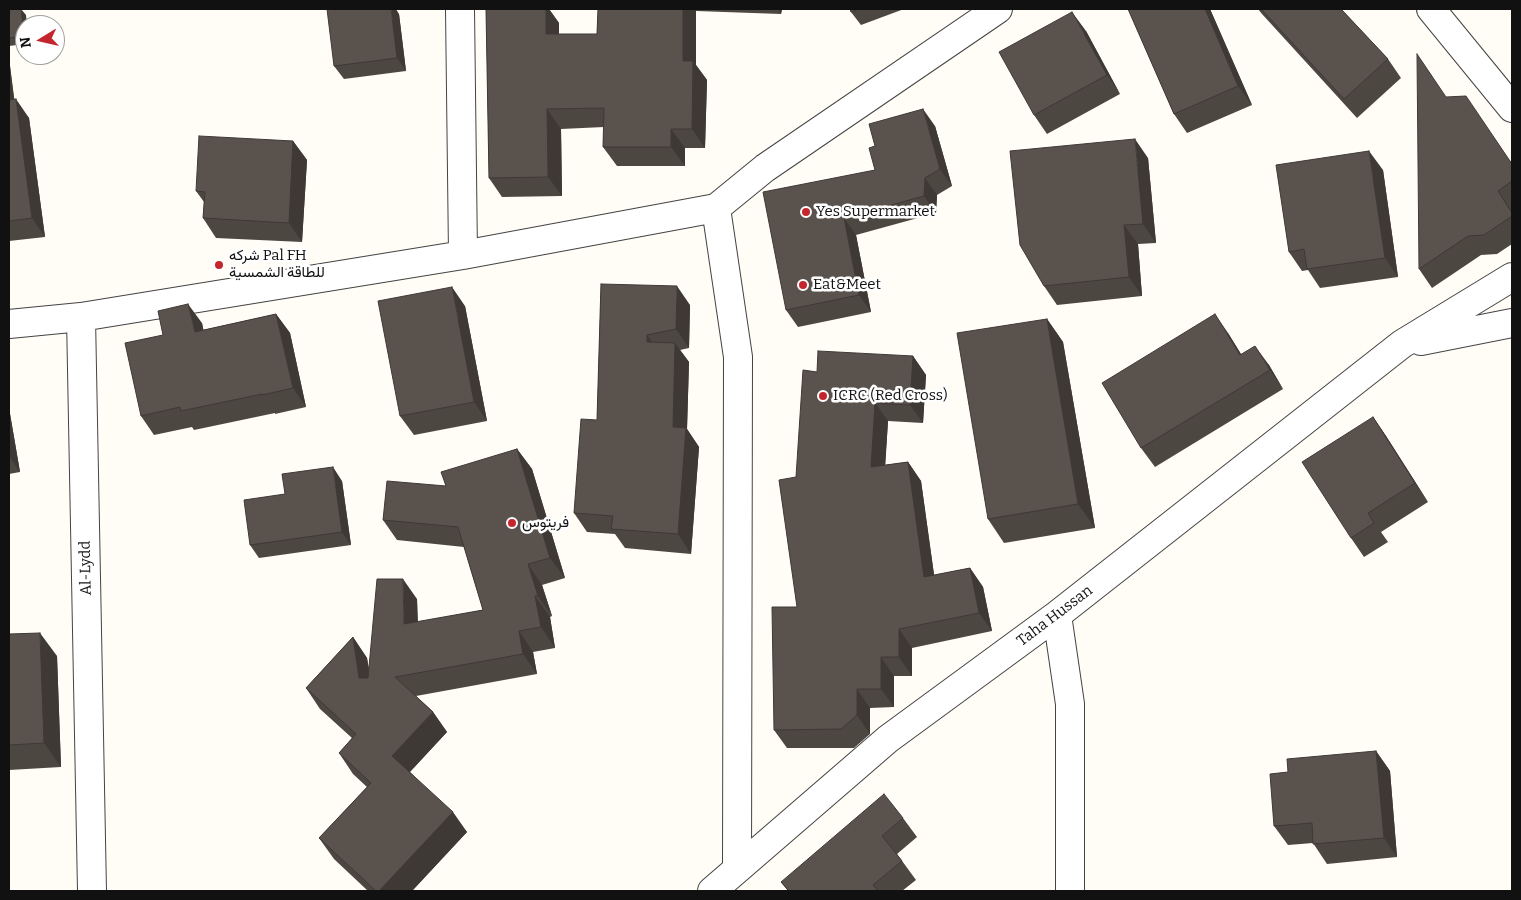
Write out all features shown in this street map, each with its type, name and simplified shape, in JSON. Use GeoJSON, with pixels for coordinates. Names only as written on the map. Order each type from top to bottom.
{"type":"FeatureCollection","features":[{"type":"Feature","properties":{"kind":"street"},"geometry":{"type":"LineString","coordinates":[[460,9],[463,254]]}},
{"type":"Feature","properties":{"kind":"street"},"geometry":{"type":"LineString","coordinates":[[9,324],[81,318],[463,254],[716,208],[765,168],[998,9]]}},
{"type":"Feature","properties":{"kind":"street"},"geometry":{"type":"LineString","coordinates":[[1431,9],[1512,108]]}},
{"type":"Feature","properties":{"kind":"street"},"geometry":{"type":"LineString","coordinates":[[716,208],[738,356],[737,869]]}},
{"type":"Feature","properties":{"kind":"street","name":"Taha Hussan"},"geometry":{"type":"LineString","coordinates":[[712,891],[888,739],[1057,615],[1402,344],[1512,277]]}},
{"type":"Feature","properties":{"kind":"street","name":"Al-Lydd"},"geometry":{"type":"LineString","coordinates":[[81,318],[92,891]]}},
{"type":"Feature","properties":{"kind":"street"},"geometry":{"type":"LineString","coordinates":[[1402,344],[1512,323]]}},
{"type":"Feature","properties":{"kind":"street"},"geometry":{"type":"LineString","coordinates":[[1057,615],[1070,704],[1070,891]]}},
{"type":"Feature","properties":{"kind":"building"},"geometry":{"type":"Polygon","coordinates":[[[9,9],[21,9],[22,15],[15,15],[15,37],[9,38],[9,9]]]}},
{"type":"Feature","properties":{"kind":"building"},"geometry":{"type":"Polygon","coordinates":[[[327,9],[391,9],[397,58],[334,66],[327,9]]]}},
{"type":"Feature","properties":{"kind":"building"},"geometry":{"type":"Polygon","coordinates":[[[486,9],[546,9],[546,34],[597,34],[598,9],[683,9],[683,61],[693,61],[692,129],[671,129],[671,147],[603,147],[604,108],[547,109],[548,177],[489,178],[486,9]]]}},
{"type":"Feature","properties":{"kind":"building"},"geometry":{"type":"Polygon","coordinates":[[[1128,9],[1205,9],[1238,86],[1174,114],[1128,9]]]}},
{"type":"Feature","properties":{"kind":"building"},"geometry":{"type":"Polygon","coordinates":[[[1261,9],[1341,9],[1388,59],[1344,99],[1261,9]]]}},
{"type":"Feature","properties":{"kind":"building"},"geometry":{"type":"Polygon","coordinates":[[[1072,12],[1107,75],[1034,115],[999,52],[1072,12]]]}},
{"type":"Feature","properties":{"kind":"building"},"geometry":{"type":"Polygon","coordinates":[[[1417,54],[1446,97],[1466,96],[1512,164],[1512,181],[1498,191],[1512,216],[1484,235],[1468,236],[1419,269],[1417,54]]]}},
{"type":"Feature","properties":{"kind":"building"},"geometry":{"type":"Polygon","coordinates":[[[16,99],[32,218],[9,221],[9,100],[16,99]]]}},
{"type":"Feature","properties":{"kind":"building"},"geometry":{"type":"Polygon","coordinates":[[[923,109],[940,169],[925,178],[924,196],[844,218],[859,295],[786,310],[763,192],[875,170],[869,148],[875,146],[869,124],[923,109]]]}},
{"type":"Feature","properties":{"kind":"building"},"geometry":{"type":"Polygon","coordinates":[[[199,136],[293,141],[289,223],[203,218],[205,192],[196,191],[199,136]]]}},
{"type":"Feature","properties":{"kind":"building"},"geometry":{"type":"Polygon","coordinates":[[[1135,139],[1143,224],[1124,225],[1129,277],[1044,286],[1020,245],[1010,151],[1135,139]]]}},
{"type":"Feature","properties":{"kind":"building"},"geometry":{"type":"Polygon","coordinates":[[[1369,151],[1385,258],[1307,269],[1304,249],[1289,252],[1276,165],[1369,151]]]}},
{"type":"Feature","properties":{"kind":"building"},"geometry":{"type":"Polygon","coordinates":[[[601,284],[677,286],[676,329],[647,335],[647,342],[675,343],[673,427],[686,428],[678,534],[611,529],[613,516],[574,513],[581,419],[597,420],[601,284]]]}},
{"type":"Feature","properties":{"kind":"building"},"geometry":{"type":"Polygon","coordinates":[[[452,287],[474,402],[400,416],[378,301],[452,287]]]}},
{"type":"Feature","properties":{"kind":"building"},"geometry":{"type":"Polygon","coordinates":[[[188,304],[195,332],[276,314],[293,388],[181,411],[180,407],[141,416],[125,343],[163,335],[158,311],[188,304]]]}},
{"type":"Feature","properties":{"kind":"building"},"geometry":{"type":"Polygon","coordinates":[[[1215,314],[1240,355],[1255,346],[1270,370],[1141,448],[1102,383],[1215,314]]]}},
{"type":"Feature","properties":{"kind":"building"},"geometry":{"type":"Polygon","coordinates":[[[1047,319],[1078,504],[988,519],[957,333],[1047,319]]]}},
{"type":"Feature","properties":{"kind":"building"},"geometry":{"type":"Polygon","coordinates":[[[818,351],[913,356],[910,405],[875,403],[871,467],[908,462],[924,577],[970,568],[979,613],[899,629],[899,657],[881,657],[881,689],[857,689],[857,715],[841,729],[774,730],[772,607],[797,607],[779,480],[796,477],[803,370],[817,372],[818,351]]]}},
{"type":"Feature","properties":{"kind":"building"},"geometry":{"type":"Polygon","coordinates":[[[1373,417],[1415,483],[1368,513],[1374,523],[1351,538],[1302,462],[1373,417]]]}},
{"type":"Feature","properties":{"kind":"building"},"geometry":{"type":"Polygon","coordinates":[[[517,449],[550,558],[528,564],[538,596],[535,596],[541,627],[519,631],[523,654],[395,677],[433,712],[392,756],[453,812],[379,891],[376,891],[319,838],[371,783],[339,753],[356,734],[306,688],[353,637],[359,678],[368,678],[377,579],[403,579],[404,624],[483,610],[458,527],[383,520],[387,481],[446,486],[441,472],[517,449]]]}},
{"type":"Feature","properties":{"kind":"building"},"geometry":{"type":"Polygon","coordinates":[[[333,467],[342,532],[250,545],[244,500],[285,494],[282,474],[333,467]]]}},
{"type":"Feature","properties":{"kind":"building"},"geometry":{"type":"Polygon","coordinates":[[[40,633],[44,743],[9,745],[9,634],[40,633]]]}},
{"type":"Feature","properties":{"kind":"building"},"geometry":{"type":"Polygon","coordinates":[[[1376,751],[1384,838],[1313,844],[1312,823],[1274,826],[1270,774],[1288,772],[1287,759],[1376,751]]]}},
{"type":"Feature","properties":{"kind":"building"},"geometry":{"type":"Polygon","coordinates":[[[884,794],[903,818],[882,836],[902,861],[873,885],[878,891],[789,891],[781,882],[884,794]]]}},
{"type":"Feature","properties":{"kind":"place","name":"Yes Supermarket"},"geometry":{"type":"Point","coordinates":[806,212]}},
{"type":"Feature","properties":{"kind":"place","name":"شركه Pal FH للطاقة الشمسية"},"geometry":{"type":"Point","coordinates":[219,265]}},
{"type":"Feature","properties":{"kind":"place","name":"Eat&Meet"},"geometry":{"type":"Point","coordinates":[803,285]}},
{"type":"Feature","properties":{"kind":"place","name":"ICRC (Red Cross)"},"geometry":{"type":"Point","coordinates":[823,396]}},
{"type":"Feature","properties":{"kind":"place","name":"فريتوس"},"geometry":{"type":"Point","coordinates":[512,523]}}]}
